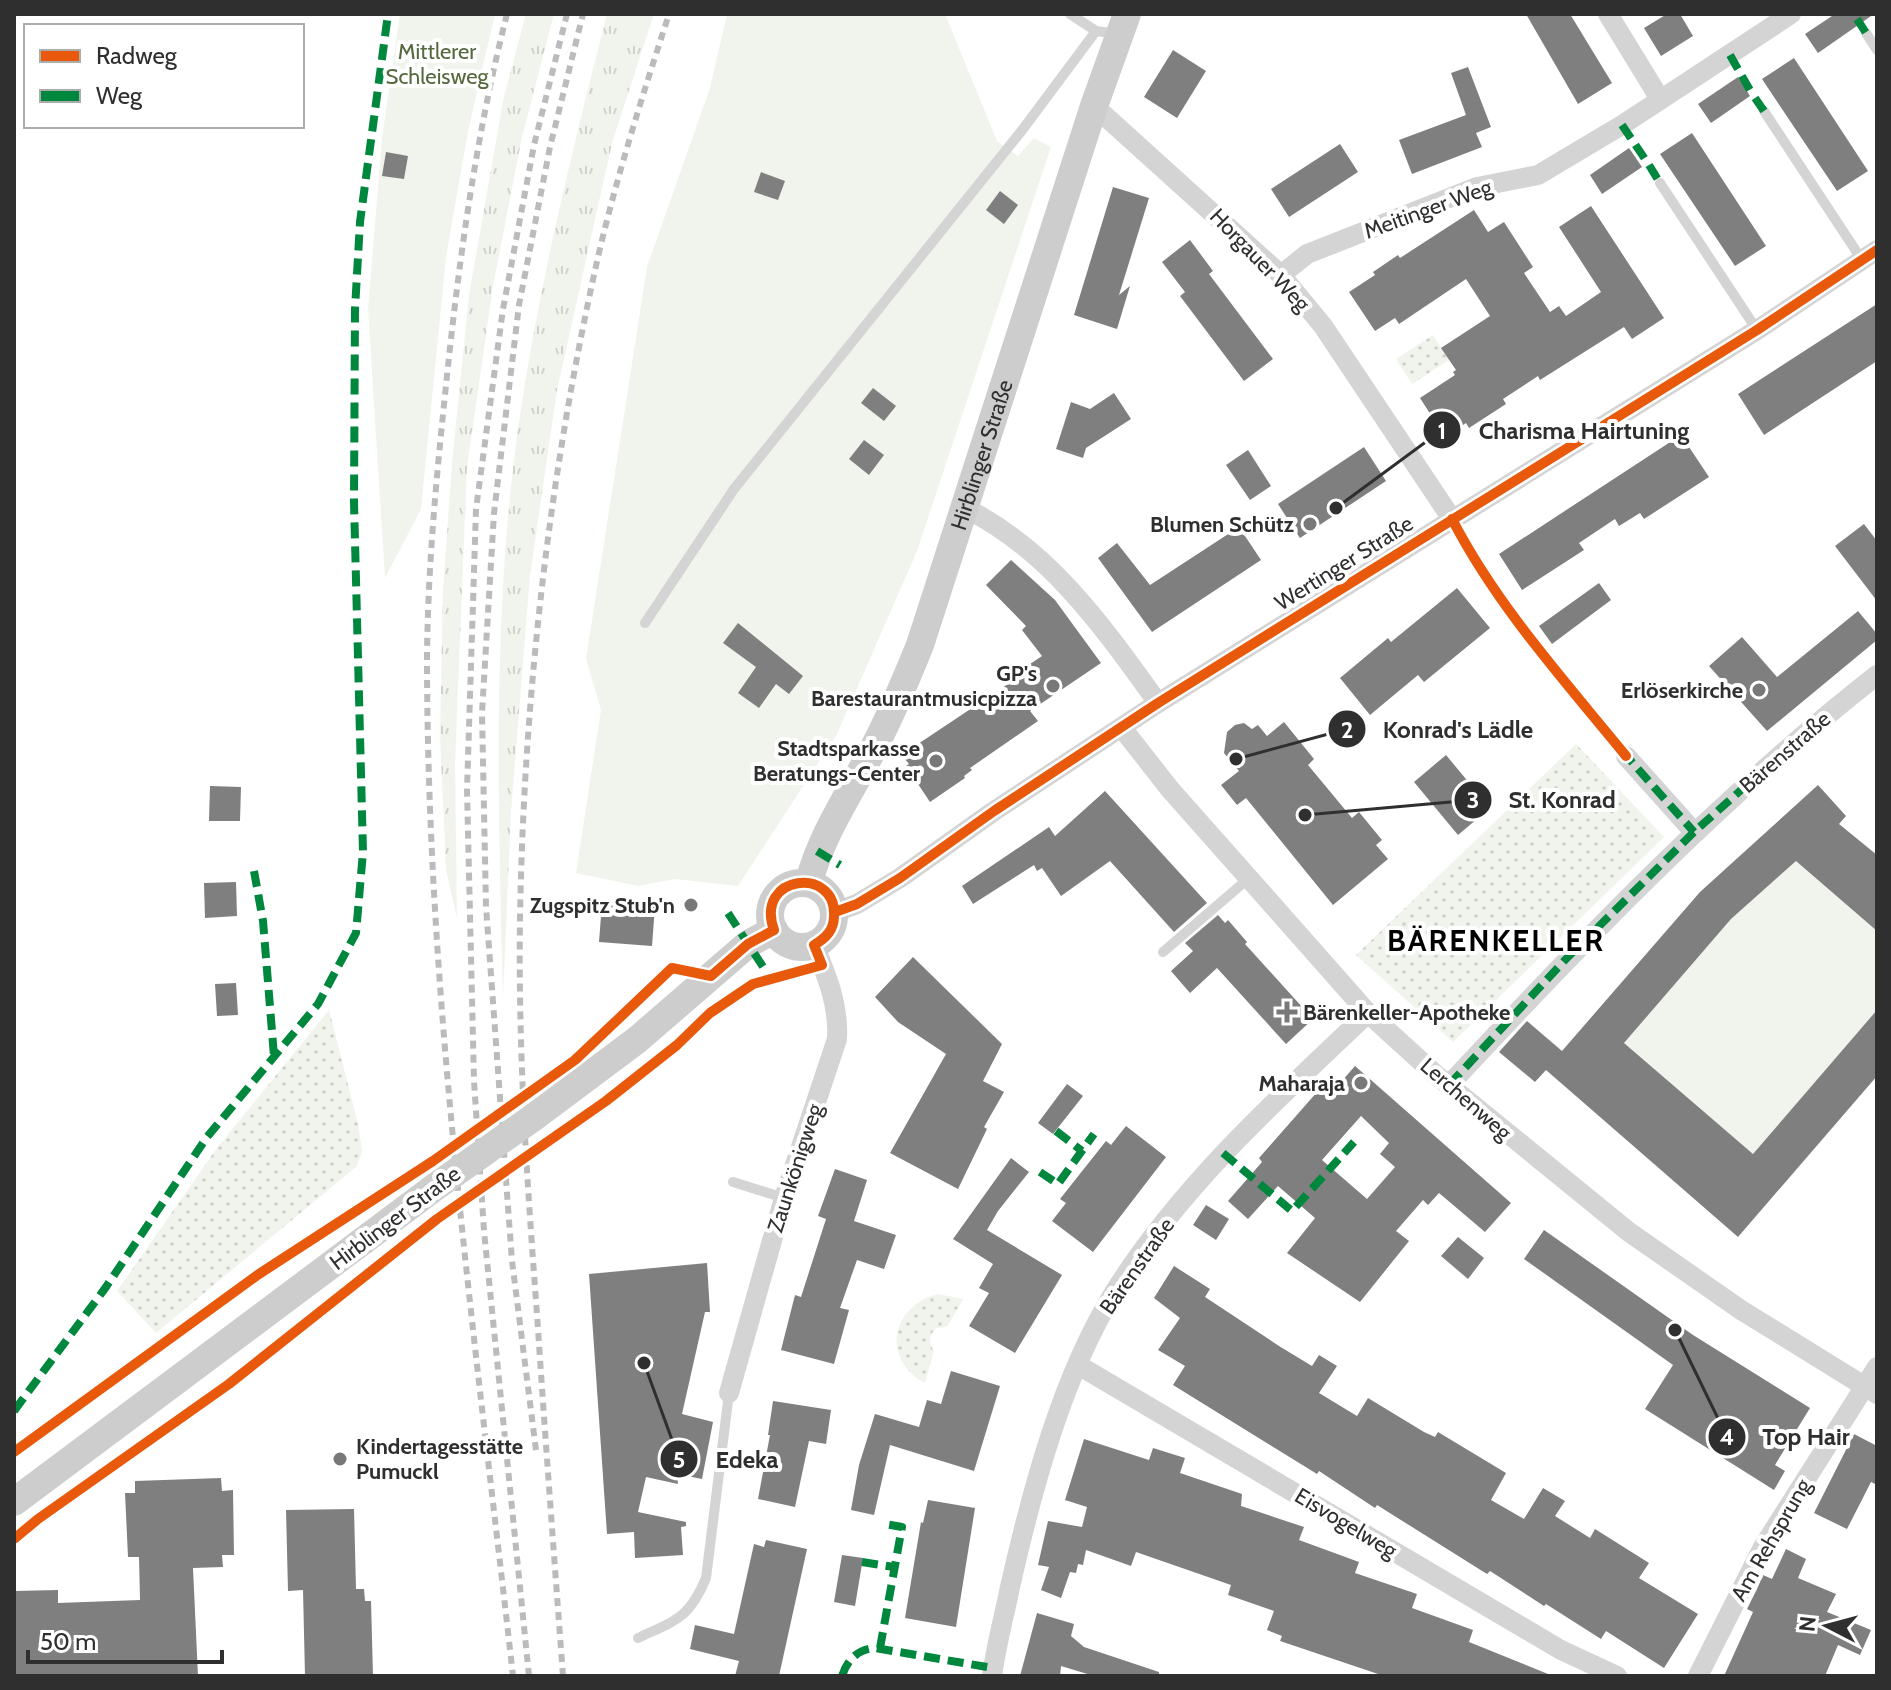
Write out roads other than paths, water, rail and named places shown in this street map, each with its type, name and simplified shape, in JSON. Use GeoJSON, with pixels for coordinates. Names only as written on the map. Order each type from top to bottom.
{"type":"FeatureCollection","features":[{"type":"Feature","properties":{"kind":"street"},"geometry":{"type":"LineString","coordinates":[[1608,14],[1660,99]]}},
{"type":"Feature","properties":{"kind":"street","name":"Meitinger Weg"},"geometry":{"type":"LineString","coordinates":[[1281,275],[1307,254],[1477,187],[1538,175],[1791,14]]}},
{"type":"Feature","properties":{"kind":"street","name":"Hirblinger Straße"},"geometry":{"type":"LineString","coordinates":[[809,882],[817,851],[873,750],[920,645],[1094,106],[1115,26]]}},
{"type":"Feature","properties":{"kind":"street","name":"Horgauer Weg"},"geometry":{"type":"LineString","coordinates":[[1094,106],[1281,275],[1323,326],[1452,519]]}},
{"type":"Feature","properties":{"kind":"street","name":"Wertinger Straße"},"geometry":{"type":"LineString","coordinates":[[835,912],[857,904],[900,878],[994,811],[1158,703],[1757,330],[1870,255]]}},
{"type":"Feature","properties":{"kind":"street"},"geometry":{"type":"LineString","coordinates":[[965,508],[997,525],[1051,567],[1107,634],[1158,703]]}},
{"type":"Feature","properties":{"kind":"street","name":"Bärenstraße"},"geometry":{"type":"LineString","coordinates":[[1449,1085],[1565,960],[1694,832],[1824,716],[1877,675]]}},
{"type":"Feature","properties":{"kind":"street","name":"Lerchenweg"},"geometry":{"type":"LineString","coordinates":[[1122,728],[1169,788],[1368,1013],[1449,1085],[1629,1232],[1741,1310],[1870,1391]]}},
{"type":"Feature","properties":{"kind":"street"},"geometry":{"type":"LineString","coordinates":[[1626,756],[1694,832]]}},
{"type":"Feature","properties":{"kind":"street"},"geometry":{"type":"LineString","coordinates":[[809,882],[827,893],[835,912],[829,934],[814,945],[796,947],[774,930],[770,912],[778,892],[787,885],[809,882]]}},
{"type":"Feature","properties":{"kind":"street","name":"Hirblinger Straße"},"geometry":{"type":"LineString","coordinates":[[14,1502],[637,1040],[748,944],[774,930]]}},
{"type":"Feature","properties":{"kind":"street","name":"Zaunkönigweg"},"geometry":{"type":"LineString","coordinates":[[729,1393],[784,1198],[837,1039],[835,1001],[814,945]]}},
{"type":"Feature","properties":{"kind":"street","name":"Bärenstraße"},"geometry":{"type":"LineString","coordinates":[[992,1676],[1030,1503],[1078,1365],[1117,1288],[1163,1226],[1254,1121],[1368,1013]]}},
{"type":"Feature","properties":{"kind":"street","name":"Eisvogelweg"},"geometry":{"type":"LineString","coordinates":[[1078,1365],[1561,1650],[1617,1676]]}},
{"type":"Feature","properties":{"kind":"street","name":"Am Rehsprung"},"geometry":{"type":"LineString","coordinates":[[1698,1676],[1763,1547],[1870,1391],[1877,1367]]}},
{"type":"Feature","properties":{"kind":"lane"},"geometry":{"type":"LineString","coordinates":[[645,623],[734,489],[1023,129],[1115,26],[1070,14]]}},
{"type":"Feature","properties":{"kind":"lane"},"geometry":{"type":"LineString","coordinates":[[1866,33],[1877,50]]}},
{"type":"Feature","properties":{"kind":"lane"},"geometry":{"type":"LineString","coordinates":[[1764,111],[1870,255]]}},
{"type":"Feature","properties":{"kind":"lane"},"geometry":{"type":"LineString","coordinates":[[1660,183],[1757,330]]}},
{"type":"Feature","properties":{"kind":"lane"},"geometry":{"type":"LineString","coordinates":[[1163,952],[1249,878]]}},
{"type":"Feature","properties":{"kind":"lane"},"geometry":{"type":"LineString","coordinates":[[733,1182],[784,1198]]}},
{"type":"Feature","properties":{"kind":"lane"},"geometry":{"type":"LineString","coordinates":[[638,1638],[684,1616],[696,1601],[706,1578],[729,1393]]}},
{"type":"Feature","properties":{"kind":"railway"},"geometry":{"type":"LineString","coordinates":[[507,14],[477,156],[456,299],[436,492],[427,655],[429,783],[444,1039],[469,1294],[513,1676]]}},
{"type":"Feature","properties":{"kind":"railway"},"geometry":{"type":"LineString","coordinates":[[529,1676],[484,1231],[474,1081],[467,790],[476,509],[503,309],[534,145],[567,14]]}},
{"type":"Feature","properties":{"kind":"railway"},"geometry":{"type":"LineString","coordinates":[[536,1450],[512,1261],[486,907],[482,713],[494,513],[519,305],[550,147],[583,14]]}},
{"type":"Feature","properties":{"kind":"railway"},"geometry":{"type":"LineString","coordinates":[[563,1676],[522,1066],[520,918],[527,752],[542,586],[581,339],[613,196],[669,14]]}},
{"type":"Feature","properties":{"kind":"place","name":"Charisma Hairtuning"},"geometry":{"type":"Point","coordinates":[1336,508]}},
{"type":"Feature","properties":{"kind":"place","name":"Blumen Schütz"},"geometry":{"type":"Point","coordinates":[1310,524]}},
{"type":"Feature","properties":{"kind":"place","name":"GP's Barestaurantmusicpizza"},"geometry":{"type":"Point","coordinates":[1053,686]}},
{"type":"Feature","properties":{"kind":"place","name":"Erlöserkirche"},"geometry":{"type":"Point","coordinates":[1759,690]}},
{"type":"Feature","properties":{"kind":"place","name":"Konrad's Lädle"},"geometry":{"type":"Point","coordinates":[1236,759]}},
{"type":"Feature","properties":{"kind":"place","name":"Stadtsparkasse Beratungs-Center"},"geometry":{"type":"Point","coordinates":[936,761]}},
{"type":"Feature","properties":{"kind":"place","name":"St. Konrad"},"geometry":{"type":"Point","coordinates":[1305,815]}},
{"type":"Feature","properties":{"kind":"place","name":"Zugspitz Stub'n"},"geometry":{"type":"Point","coordinates":[691,905]}},
{"type":"Feature","properties":{"kind":"place","name":"Bärenkeller-Apotheke"},"geometry":{"type":"Point","coordinates":[1287,1012]}},
{"type":"Feature","properties":{"kind":"place","name":"Maharaja"},"geometry":{"type":"Point","coordinates":[1361,1083]}},
{"type":"Feature","properties":{"kind":"place","name":"Top Hair"},"geometry":{"type":"Point","coordinates":[1675,1330]}},
{"type":"Feature","properties":{"kind":"place","name":"Edeka"},"geometry":{"type":"Point","coordinates":[644,1363]}},
{"type":"Feature","properties":{"kind":"place","name":"Kindertagesstätte Pumuckl"},"geometry":{"type":"Point","coordinates":[340,1459]}},
{"type":"Feature","properties":{"kind":"district","name":"BÄRENKELLER"},"geometry":{"type":"Point","coordinates":[1496,940]}},
{"type":"Feature","properties":{"kind":"park label","name":"Mittlerer Schleisweg"},"geometry":{"type":"Point","coordinates":[437,64]}}]}
